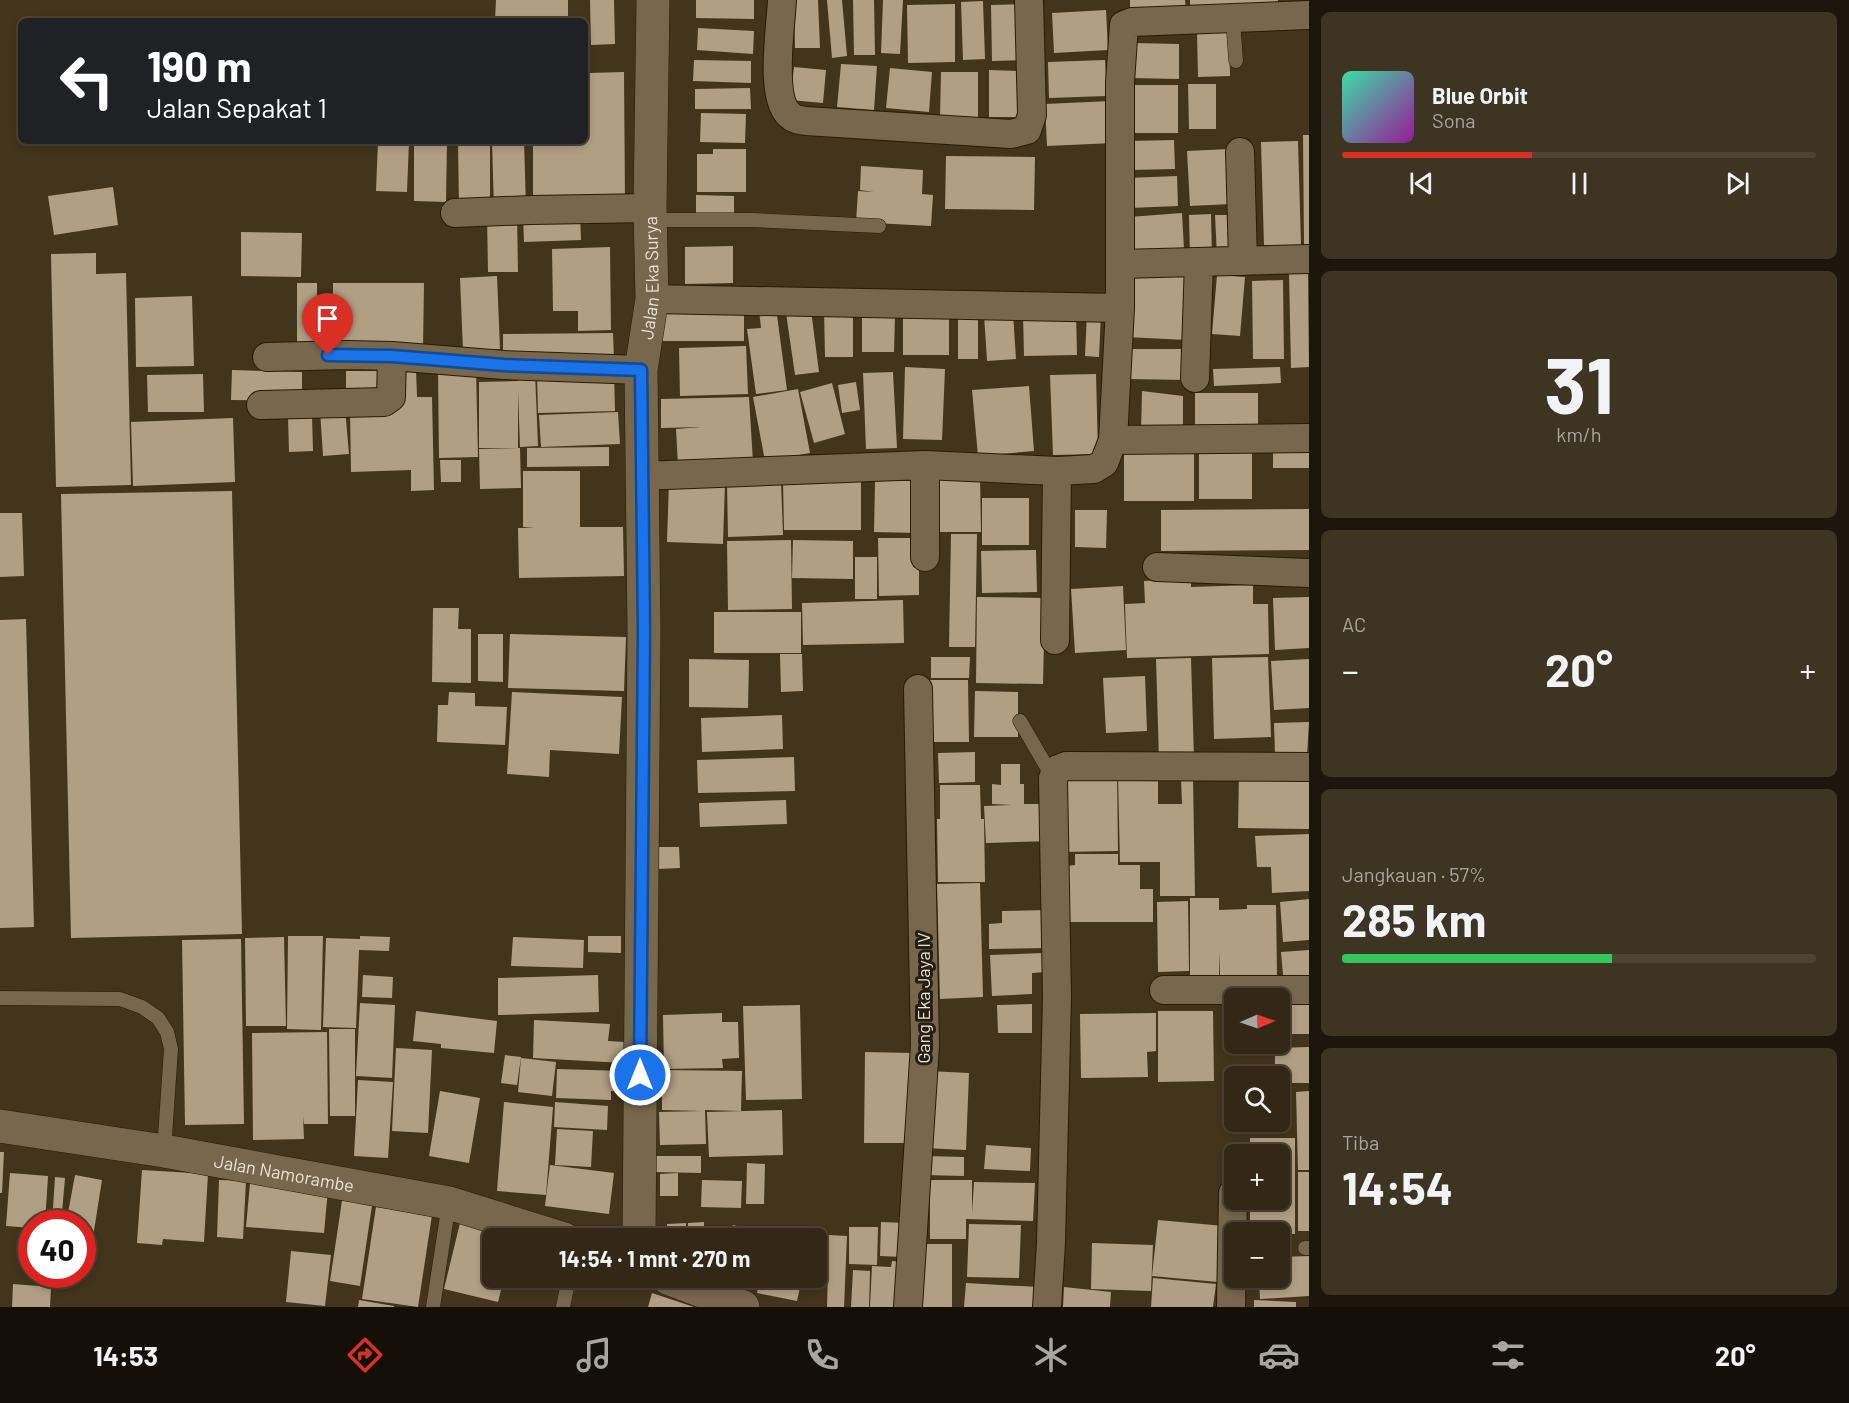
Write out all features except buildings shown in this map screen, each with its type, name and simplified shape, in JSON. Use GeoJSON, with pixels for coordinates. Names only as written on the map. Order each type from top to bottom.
{"type":"FeatureCollection","features":[{"type":"Feature","properties":{"kind":"street","name":"Jalan Eka Surya"},"geometry":{"type":"LineString","coordinates":[[639,1228],[644,643],[641,370],[652,299],[650,214],[653,0]]}},
{"type":"Feature","properties":{"kind":"street"},"geometry":{"type":"LineString","coordinates":[[782,0],[777,77],[783,104],[791,117],[806,121],[1011,134],[1027,130],[1032,115],[1029,0]]}},
{"type":"Feature","properties":{"kind":"street"},"geometry":{"type":"LineString","coordinates":[[641,476],[925,465],[1057,471],[1094,469],[1104,464],[1113,440],[1120,308],[1120,82],[1124,26],[1132,22],[1233,20],[1309,15]]}},
{"type":"Feature","properties":{"kind":"street"},"geometry":{"type":"LineString","coordinates":[[1240,152],[1243,261]]}},
{"type":"Feature","properties":{"kind":"street"},"geometry":{"type":"LineString","coordinates":[[455,213],[531,210],[650,214]]}},
{"type":"Feature","properties":{"kind":"street"},"geometry":{"type":"LineString","coordinates":[[1120,264],[1309,259]]}},
{"type":"Feature","properties":{"kind":"street"},"geometry":{"type":"LineString","coordinates":[[1195,378],[1199,262]]}},
{"type":"Feature","properties":{"kind":"street"},"geometry":{"type":"LineString","coordinates":[[652,299],[1120,308]]}},
{"type":"Feature","properties":{"kind":"street"},"geometry":{"type":"LineString","coordinates":[[267,357],[392,356],[504,365],[641,370]]}},
{"type":"Feature","properties":{"kind":"street"},"geometry":{"type":"LineString","coordinates":[[261,405],[384,402],[390,397],[392,356]]}},
{"type":"Feature","properties":{"kind":"street"},"geometry":{"type":"LineString","coordinates":[[1113,440],[1309,438]]}},
{"type":"Feature","properties":{"kind":"street"},"geometry":{"type":"LineString","coordinates":[[925,465],[925,557]]}},
{"type":"Feature","properties":{"kind":"street"},"geometry":{"type":"LineString","coordinates":[[1055,640],[1057,471]]}},
{"type":"Feature","properties":{"kind":"street"},"geometry":{"type":"LineString","coordinates":[[1157,567],[1309,573]]}},
{"type":"Feature","properties":{"kind":"street","name":"Gang Eka Jaya IV"},"geometry":{"type":"LineString","coordinates":[[908,1307],[925,1045],[918,689]]}},
{"type":"Feature","properties":{"kind":"street"},"geometry":{"type":"LineString","coordinates":[[1047,1307],[1051,1243],[1057,997],[1053,778],[1058,769],[1066,766],[1309,767]]}},
{"type":"Feature","properties":{"kind":"street"},"geometry":{"type":"LineString","coordinates":[[1164,990],[1309,990]]}},
{"type":"Feature","properties":{"kind":"street","name":"Jalan Namorambe"},"geometry":{"type":"LineString","coordinates":[[0,1126],[164,1151],[449,1203],[529,1228]]}},
{"type":"Feature","properties":{"kind":"street"},"geometry":{"type":"LineString","coordinates":[[1231,1307],[1233,1210]]}},
{"type":"Feature","properties":{"kind":"street"},"geometry":{"type":"LineString","coordinates":[[694,1288],[742,1307]]}},
{"type":"Feature","properties":{"kind":"lane"},"geometry":{"type":"LineString","coordinates":[[1233,20],[1236,61]]}},
{"type":"Feature","properties":{"kind":"lane"},"geometry":{"type":"LineString","coordinates":[[650,214],[879,226]]}},
{"type":"Feature","properties":{"kind":"lane"},"geometry":{"type":"LineString","coordinates":[[1020,721],[1053,778]]}},
{"type":"Feature","properties":{"kind":"lane"},"geometry":{"type":"LineString","coordinates":[[0,998],[120,999],[142,1007],[158,1018],[167,1032],[171,1049],[164,1151]]}},
{"type":"Feature","properties":{"kind":"lane"},"geometry":{"type":"LineString","coordinates":[[432,1307],[449,1203]]}},
{"type":"Feature","properties":{"kind":"lane"},"geometry":{"type":"LineString","coordinates":[[563,1307],[567,1288]]}},
{"type":"Feature","properties":{"kind":"route"},"geometry":{"type":"LineString","coordinates":[[328,355],[392,356],[504,365],[641,370],[644,631],[640,1075]]}}]}
